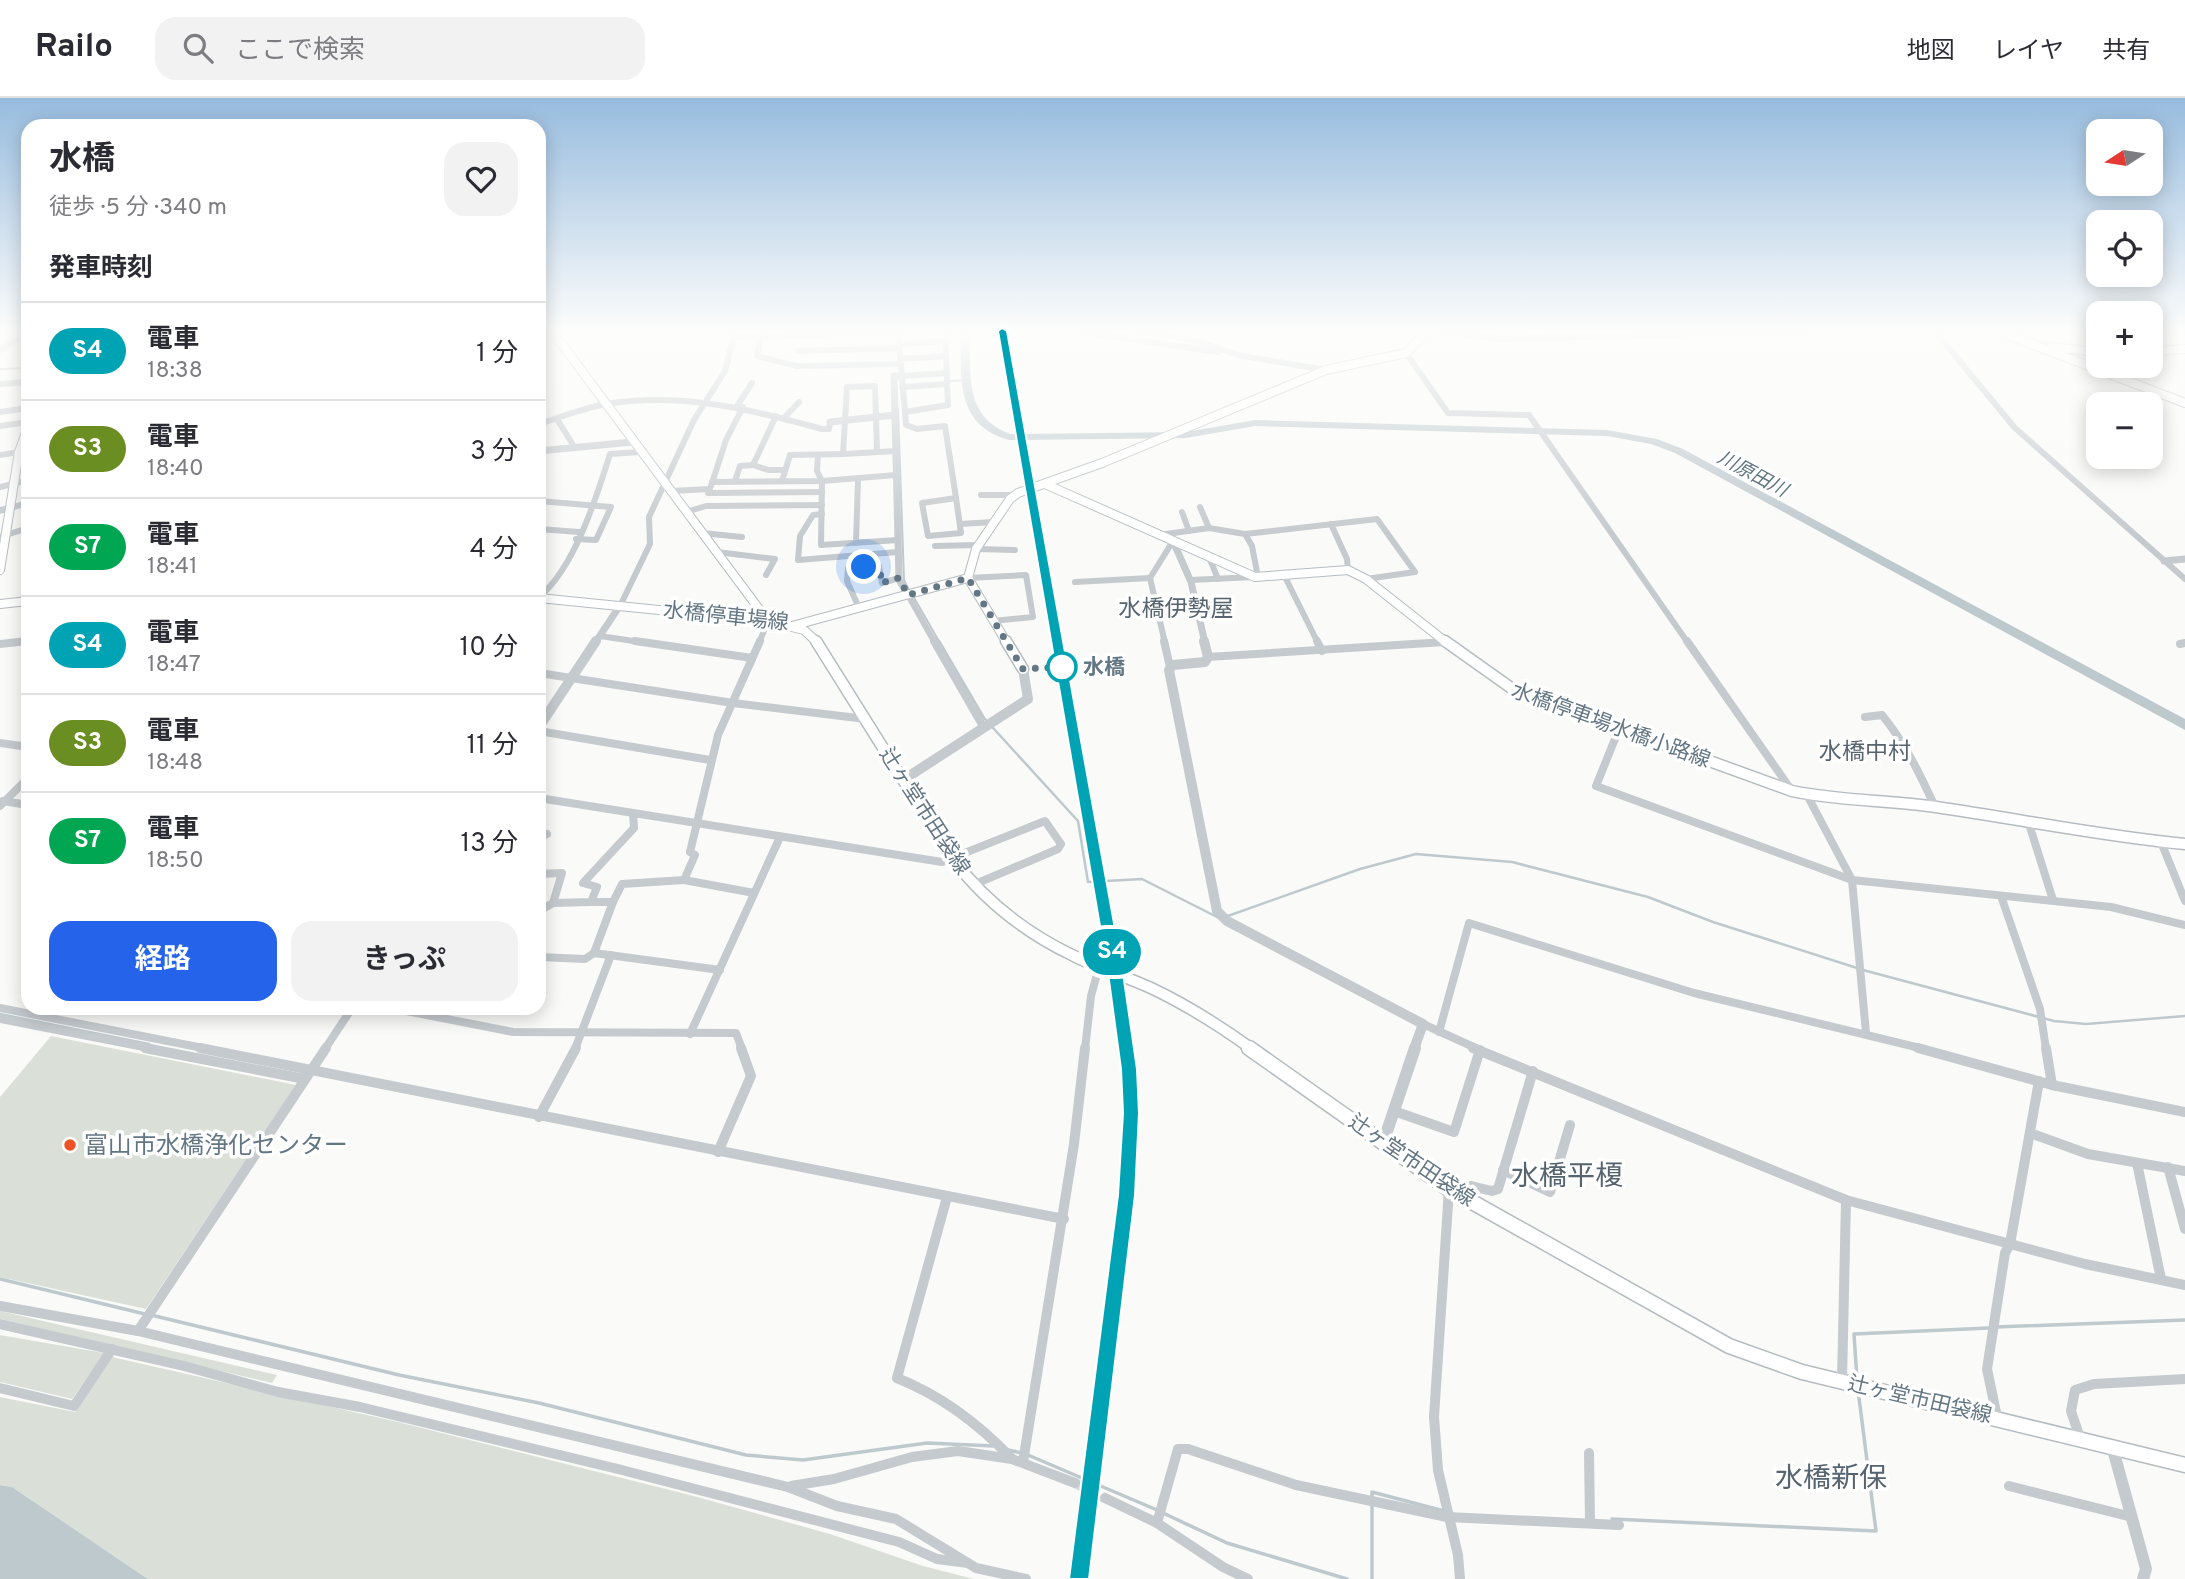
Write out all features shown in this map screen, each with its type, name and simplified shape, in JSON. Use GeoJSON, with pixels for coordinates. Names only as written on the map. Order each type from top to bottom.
{"type":"FeatureCollection","features":[{"type":"Feature","properties":{"kind":"main road"},"geometry":{"type":"LineString","coordinates":[[603,400],[768,621]]}},
{"type":"Feature","properties":{"kind":"main road"},"geometry":{"type":"LineString","coordinates":[[1023,669],[968,578],[977,547],[1014,495],[1252,400]]}},
{"type":"Feature","properties":{"kind":"main road"},"geometry":{"type":"LineString","coordinates":[[0,570],[4,534],[21,454]]}},
{"type":"Feature","properties":{"kind":"main road"},"geometry":{"type":"LineString","coordinates":[[1045,484],[1256,577],[1348,570]]}},
{"type":"Feature","properties":{"kind":"main road","name":"水橋停車場水橋小路線"},"geometry":{"type":"LineString","coordinates":[[1348,570],[1366,579],[1445,642],[1514,690],[1792,791],[1807,795],[1935,807],[2029,824],[2185,844]]}},
{"type":"Feature","properties":{"kind":"main road","name":"水橋停車場線"},"geometry":{"type":"LineString","coordinates":[[546,599],[621,604],[792,626],[968,578]]}},
{"type":"Feature","properties":{"kind":"main road"},"geometry":{"type":"LineString","coordinates":[[0,604],[21,602]]}},
{"type":"Feature","properties":{"kind":"main road","name":"辻ヶ堂市田袋線"},"geometry":{"type":"LineString","coordinates":[[792,626],[804,630],[820,645],[952,858],[973,885],[1018,925],[1046,943],[1151,988],[1212,1021],[1449,1189],[1730,1346],[1769,1362],[2185,1465]]}},
{"type":"Feature","properties":{"kind":"street"},"geometry":{"type":"LineString","coordinates":[[546,422],[606,404],[668,400]]}},
{"type":"Feature","properties":{"kind":"street"},"geometry":{"type":"LineString","coordinates":[[672,400],[740,406],[822,429],[829,429],[830,422],[895,415]]}},
{"type":"Feature","properties":{"kind":"street"},"geometry":{"type":"LineString","coordinates":[[706,506],[726,440],[743,400]]}},
{"type":"Feature","properties":{"kind":"street"},"geometry":{"type":"LineString","coordinates":[[842,454],[846,400]]}},
{"type":"Feature","properties":{"kind":"street"},"geometry":{"type":"LineString","coordinates":[[876,400],[877,453]]}},
{"type":"Feature","properties":{"kind":"street"},"geometry":{"type":"LineString","coordinates":[[895,400],[899,578],[984,728]]}},
{"type":"Feature","properties":{"kind":"street"},"geometry":{"type":"LineString","coordinates":[[904,400],[906,425],[917,429],[945,426],[960,524],[961,533],[928,536],[922,503],[956,498]]}},
{"type":"Feature","properties":{"kind":"street"},"geometry":{"type":"LineString","coordinates":[[905,412],[948,405],[948,400]]}},
{"type":"Feature","properties":{"kind":"street"},"geometry":{"type":"LineString","coordinates":[[1439,400],[1448,413],[1529,415],[1792,791]]}},
{"type":"Feature","properties":{"kind":"street"},"geometry":{"type":"LineString","coordinates":[[1992,400],[2014,427],[2185,579]]}},
{"type":"Feature","properties":{"kind":"street"},"geometry":{"type":"LineString","coordinates":[[546,718],[621,604],[646,556],[650,544],[649,517],[667,487],[705,402]]}},
{"type":"Feature","properties":{"kind":"street"},"geometry":{"type":"LineString","coordinates":[[753,465],[780,417],[799,402]]}},
{"type":"Feature","properties":{"kind":"street"},"geometry":{"type":"LineString","coordinates":[[0,411],[21,409]]}},
{"type":"Feature","properties":{"kind":"street"},"geometry":{"type":"LineString","coordinates":[[557,419],[575,447]]}},
{"type":"Feature","properties":{"kind":"street"},"geometry":{"type":"LineString","coordinates":[[0,426],[21,425]]}},
{"type":"Feature","properties":{"kind":"street"},"geometry":{"type":"LineString","coordinates":[[546,450],[632,442]]}},
{"type":"Feature","properties":{"kind":"street"},"geometry":{"type":"LineString","coordinates":[[0,455],[21,449]]}},
{"type":"Feature","properties":{"kind":"street"},"geometry":{"type":"LineString","coordinates":[[782,481],[790,455],[896,451]]}},
{"type":"Feature","properties":{"kind":"street"},"geometry":{"type":"LineString","coordinates":[[546,593],[593,505],[610,454],[640,452]]}},
{"type":"Feature","properties":{"kind":"street"},"geometry":{"type":"LineString","coordinates":[[818,455],[817,471],[822,481],[821,545],[898,540]]}},
{"type":"Feature","properties":{"kind":"street"},"geometry":{"type":"LineString","coordinates":[[735,481],[740,466],[753,465],[785,470]]}},
{"type":"Feature","properties":{"kind":"street"},"geometry":{"type":"LineString","coordinates":[[710,488],[735,481],[822,481],[896,475]]}},
{"type":"Feature","properties":{"kind":"street"},"geometry":{"type":"LineString","coordinates":[[856,543],[858,479]]}},
{"type":"Feature","properties":{"kind":"street"},"geometry":{"type":"LineString","coordinates":[[0,487],[21,482]]}},
{"type":"Feature","properties":{"kind":"street"},"geometry":{"type":"LineString","coordinates":[[667,487],[822,492]]}},
{"type":"Feature","properties":{"kind":"street"},"geometry":{"type":"LineString","coordinates":[[981,495],[1014,495]]}},
{"type":"Feature","properties":{"kind":"street"},"geometry":{"type":"LineString","coordinates":[[546,502],[611,507],[596,540],[546,530]]}},
{"type":"Feature","properties":{"kind":"street"},"geometry":{"type":"LineString","coordinates":[[686,512],[706,506],[822,505]]}},
{"type":"Feature","properties":{"kind":"street"},"geometry":{"type":"LineString","coordinates":[[1200,506],[1209,528]]}},
{"type":"Feature","properties":{"kind":"street"},"geometry":{"type":"LineString","coordinates":[[1182,512],[1189,531]]}},
{"type":"Feature","properties":{"kind":"street"},"geometry":{"type":"LineString","coordinates":[[822,514],[813,515],[800,536],[798,560],[898,552]]}},
{"type":"Feature","properties":{"kind":"street"},"geometry":{"type":"LineString","coordinates":[[1159,535],[1209,528],[1245,534],[1377,519],[1415,572],[1366,579]]}},
{"type":"Feature","properties":{"kind":"street"},"geometry":{"type":"LineString","coordinates":[[960,524],[993,522]]}},
{"type":"Feature","properties":{"kind":"street"},"geometry":{"type":"LineString","coordinates":[[1331,524],[1347,559],[1348,570]]}},
{"type":"Feature","properties":{"kind":"street"},"geometry":{"type":"LineString","coordinates":[[4,534],[21,530]]}},
{"type":"Feature","properties":{"kind":"street"},"geometry":{"type":"LineString","coordinates":[[702,533],[742,537]]}},
{"type":"Feature","properties":{"kind":"street"},"geometry":{"type":"LineString","coordinates":[[1190,580],[1256,577],[1252,546],[1245,534]]}},
{"type":"Feature","properties":{"kind":"street"},"geometry":{"type":"LineString","coordinates":[[1173,541],[1150,578],[1220,916],[1439,1032],[1846,1200],[2010,1244],[2185,1285]]}},
{"type":"Feature","properties":{"kind":"street"},"geometry":{"type":"LineString","coordinates":[[1170,667],[1205,662],[1208,657],[1190,580],[1173,541]]}},
{"type":"Feature","properties":{"kind":"street"},"geometry":{"type":"LineString","coordinates":[[935,545],[1015,550]]}},
{"type":"Feature","properties":{"kind":"street"},"geometry":{"type":"LineString","coordinates":[[717,552],[775,559],[766,575]]}},
{"type":"Feature","properties":{"kind":"street"},"geometry":{"type":"LineString","coordinates":[[1209,557],[1218,579]]}},
{"type":"Feature","properties":{"kind":"street"},"geometry":{"type":"LineString","coordinates":[[2164,561],[2185,558]]}},
{"type":"Feature","properties":{"kind":"street"},"geometry":{"type":"LineString","coordinates":[[859,608],[847,581],[848,568],[880,566],[881,583],[899,578]]}},
{"type":"Feature","properties":{"kind":"street"},"geometry":{"type":"LineString","coordinates":[[968,578],[1026,575],[1034,617],[992,621]]}},
{"type":"Feature","properties":{"kind":"street"},"geometry":{"type":"LineString","coordinates":[[1284,575],[1322,651]]}},
{"type":"Feature","properties":{"kind":"street"},"geometry":{"type":"LineString","coordinates":[[1075,582],[1150,578]]}},
{"type":"Feature","properties":{"kind":"street"},"geometry":{"type":"LineString","coordinates":[[684,880],[695,855],[690,852],[710,760],[768,621]]}},
{"type":"Feature","properties":{"kind":"street"},"geometry":{"type":"LineString","coordinates":[[600,636],[752,658]]}},
{"type":"Feature","properties":{"kind":"street"},"geometry":{"type":"LineString","coordinates":[[0,644],[21,642]]}},
{"type":"Feature","properties":{"kind":"street"},"geometry":{"type":"LineString","coordinates":[[1208,657],[1445,642]]}},
{"type":"Feature","properties":{"kind":"street"},"geometry":{"type":"LineString","coordinates":[[903,780],[1028,699],[1023,669]]}},
{"type":"Feature","properties":{"kind":"street"},"geometry":{"type":"LineString","coordinates":[[546,674],[733,703],[866,719]]}},
{"type":"Feature","properties":{"kind":"street"},"geometry":{"type":"LineString","coordinates":[[1865,718],[1882,715],[1895,731],[1910,751],[1935,807]]}},
{"type":"Feature","properties":{"kind":"street"},"geometry":{"type":"LineString","coordinates":[[1619,729],[1596,786],[1852,880],[2111,907],[2185,925]]}},
{"type":"Feature","properties":{"kind":"street"},"geometry":{"type":"LineString","coordinates":[[546,730],[710,760]]}},
{"type":"Feature","properties":{"kind":"street"},"geometry":{"type":"LineString","coordinates":[[0,743],[21,746]]}},
{"type":"Feature","properties":{"kind":"street"},"geometry":{"type":"LineString","coordinates":[[2,803],[21,785]]}},
{"type":"Feature","properties":{"kind":"street"},"geometry":{"type":"LineString","coordinates":[[1807,795],[1852,880],[1866,1033]]}},
{"type":"Feature","properties":{"kind":"street"},"geometry":{"type":"LineString","coordinates":[[546,799],[942,862],[1045,821],[1061,844],[1058,849],[973,885]]}},
{"type":"Feature","properties":{"kind":"street"},"geometry":{"type":"LineString","coordinates":[[2,803],[21,804]]}},
{"type":"Feature","properties":{"kind":"street"},"geometry":{"type":"LineString","coordinates":[[591,902],[597,887],[583,883],[634,828],[633,813]]}},
{"type":"Feature","properties":{"kind":"street"},"geometry":{"type":"LineString","coordinates":[[2029,824],[2053,900]]}},
{"type":"Feature","properties":{"kind":"street"},"geometry":{"type":"LineString","coordinates":[[690,1034],[780,837]]}},
{"type":"Feature","properties":{"kind":"street"},"geometry":{"type":"LineString","coordinates":[[2161,842],[2185,901]]}},
{"type":"Feature","properties":{"kind":"street"},"geometry":{"type":"LineString","coordinates":[[546,874],[562,873],[553,903]]}},
{"type":"Feature","properties":{"kind":"street"},"geometry":{"type":"LineString","coordinates":[[546,957],[585,959],[594,953],[622,884],[684,880],[754,893]]}},
{"type":"Feature","properties":{"kind":"street"},"geometry":{"type":"LineString","coordinates":[[2001,896],[2040,1009],[2052,1085]]}},
{"type":"Feature","properties":{"kind":"street"},"geometry":{"type":"LineString","coordinates":[[546,907],[553,903],[613,902]]}},
{"type":"Feature","properties":{"kind":"street"},"geometry":{"type":"LineString","coordinates":[[1439,1032],[1469,923],[1694,992],[1866,1033],[2052,1085],[2185,1112]]}},
{"type":"Feature","properties":{"kind":"street"},"geometry":{"type":"LineString","coordinates":[[594,953],[720,970]]}},
{"type":"Feature","properties":{"kind":"street"},"geometry":{"type":"LineString","coordinates":[[539,1117],[583,1034],[611,955]]}},
{"type":"Feature","properties":{"kind":"street"},"geometry":{"type":"LineString","coordinates":[[1018,1460],[1064,1219],[1086,1062],[1093,979],[1099,967]]}},
{"type":"Feature","properties":{"kind":"street"},"geometry":{"type":"LineString","coordinates":[[0,1008],[21,1013]]}},
{"type":"Feature","properties":{"kind":"street"},"geometry":{"type":"LineString","coordinates":[[32,1015],[308,1075]]}},
{"type":"Feature","properties":{"kind":"street"},"geometry":{"type":"LineString","coordinates":[[138,1331],[347,1015]]}},
{"type":"Feature","properties":{"kind":"street"},"geometry":{"type":"LineString","coordinates":[[427,1015],[513,1032],[736,1033],[751,1076],[718,1152]]}},
{"type":"Feature","properties":{"kind":"street"},"geometry":{"type":"LineString","coordinates":[[0,1020],[539,1117],[1064,1219]]}},
{"type":"Feature","properties":{"kind":"street"},"geometry":{"type":"LineString","coordinates":[[1383,1143],[1423,1024]]}},
{"type":"Feature","properties":{"kind":"street"},"geometry":{"type":"LineString","coordinates":[[1394,1111],[1454,1132],[1480,1050]]}},
{"type":"Feature","properties":{"kind":"street"},"geometry":{"type":"LineString","coordinates":[[1464,1198],[1471,1186],[1492,1191],[1497,1189],[1533,1071]]}},
{"type":"Feature","properties":{"kind":"street"},"geometry":{"type":"LineString","coordinates":[[1997,1417],[1987,1369],[2005,1253],[2010,1244],[2039,1081]]}},
{"type":"Feature","properties":{"kind":"street"},"geometry":{"type":"LineString","coordinates":[[1503,1170],[1550,1192],[1570,1125]]}},
{"type":"Feature","properties":{"kind":"street"},"geometry":{"type":"LineString","coordinates":[[2030,1133],[2088,1154],[2185,1171]]}},
{"type":"Feature","properties":{"kind":"street"},"geometry":{"type":"LineString","coordinates":[[2137,1163],[2161,1279]]}},
{"type":"Feature","properties":{"kind":"street"},"geometry":{"type":"LineString","coordinates":[[2168,1167],[2185,1229]]}},
{"type":"Feature","properties":{"kind":"street"},"geometry":{"type":"LineString","coordinates":[[1449,1189],[1434,1417],[1438,1470],[1458,1555],[1460,1579]]}},
{"type":"Feature","properties":{"kind":"street"},"geometry":{"type":"LineString","coordinates":[[947,1197],[897,1378],[928,1389],[1018,1460]]}},
{"type":"Feature","properties":{"kind":"street"},"geometry":{"type":"LineString","coordinates":[[1842,1381],[1846,1200]]}},
{"type":"Feature","properties":{"kind":"street"},"geometry":{"type":"LineString","coordinates":[[0,1306],[138,1331],[788,1487],[837,1506],[896,1519],[976,1568],[1026,1579]]}},
{"type":"Feature","properties":{"kind":"street"},"geometry":{"type":"LineString","coordinates":[[0,1324],[112,1349],[278,1392],[360,1407],[618,1469],[899,1542],[937,1559],[970,1563]]}},
{"type":"Feature","properties":{"kind":"street"},"geometry":{"type":"LineString","coordinates":[[0,1388],[74,1406],[112,1349]]}},
{"type":"Feature","properties":{"kind":"street"},"geometry":{"type":"LineString","coordinates":[[2080,1438],[2071,1411],[2075,1390],[2094,1384],[2185,1379]]}},
{"type":"Feature","properties":{"kind":"street"},"geometry":{"type":"LineString","coordinates":[[2112,1446],[2146,1569],[2143,1579]]}},
{"type":"Feature","properties":{"kind":"street"},"geometry":{"type":"LineString","coordinates":[[1157,1523],[1178,1449],[1188,1449],[1296,1485],[1447,1517],[1619,1525]]}},
{"type":"Feature","properties":{"kind":"street"},"geometry":{"type":"LineString","coordinates":[[788,1487],[834,1479],[912,1457],[958,1451],[1018,1460],[1075,1483]]}},
{"type":"Feature","properties":{"kind":"street"},"geometry":{"type":"LineString","coordinates":[[1589,1453],[1590,1523]]}},
{"type":"Feature","properties":{"kind":"street"},"geometry":{"type":"LineString","coordinates":[[2009,1486],[2132,1517]]}},
{"type":"Feature","properties":{"kind":"street"},"geometry":{"type":"LineString","coordinates":[[1105,1497],[1157,1523],[1223,1567],[1248,1579]]}},
{"type":"Feature","properties":{"kind":"shaded area"},"geometry":{"type":"Polygon","coordinates":[[[51,1036],[296,1085],[146,1309],[0,1277],[0,1097],[51,1036]]]}},
{"type":"Feature","properties":{"kind":"shaded area"},"geometry":{"type":"Polygon","coordinates":[[[0,1311],[277,1375],[272,1383],[0,1319],[0,1311]]]}},
{"type":"Feature","properties":{"kind":"shaded area"},"geometry":{"type":"Polygon","coordinates":[[[0,1335],[104,1353],[72,1399],[0,1382],[0,1335]]]}},
{"type":"Feature","properties":{"kind":"shaded area"},"geometry":{"type":"Polygon","coordinates":[[[112,1357],[398,1422],[690,1495],[830,1534],[923,1566],[974,1579],[148,1579],[12,1487],[0,1485],[0,1397],[75,1412],[112,1357]]]}},
{"type":"Feature","properties":{"kind":"shaded area"},"geometry":{"type":"Polygon","coordinates":[[[0,1485],[12,1487],[148,1579],[0,1579],[0,1485]]]}},
{"type":"Feature","properties":{"kind":"waterway","name":"川原田川"},"geometry":{"type":"LineString","coordinates":[[970,400],[981,422],[992,431],[1009,437],[1186,435],[1255,423],[1607,433],[1653,441],[1679,451],[2185,725]]}},
{"type":"Feature","properties":{"kind":"waterway"},"geometry":{"type":"LineString","coordinates":[[898,409],[904,580],[909,590]]}},
{"type":"Feature","properties":{"kind":"waterway"},"geometry":{"type":"LineString","coordinates":[[0,511],[21,505]]}},
{"type":"Feature","properties":{"kind":"waterway"},"geometry":{"type":"LineString","coordinates":[[913,596],[940,643]]}},
{"type":"Feature","properties":{"kind":"waterway"},"geometry":{"type":"LineString","coordinates":[[939,641],[984,718],[1078,821],[1088,882],[1142,879],[1219,918]]}},
{"type":"Feature","properties":{"kind":"waterway"},"geometry":{"type":"LineString","coordinates":[[1225,917],[1360,869],[1416,854],[1512,862],[1648,897],[1713,922],[1857,968]]}},
{"type":"Feature","properties":{"kind":"waterway"},"geometry":{"type":"LineString","coordinates":[[1863,970],[2054,1021],[2086,1024],[2185,1016]]}},
{"type":"Feature","properties":{"kind":"waterway"},"geometry":{"type":"LineString","coordinates":[[0,1014],[149,1044]]}},
{"type":"Feature","properties":{"kind":"waterway"},"geometry":{"type":"LineString","coordinates":[[0,1279],[145,1314]]}},
{"type":"Feature","properties":{"kind":"waterway"},"geometry":{"type":"LineString","coordinates":[[151,1315],[399,1375],[539,1403],[746,1455],[803,1460],[927,1443],[994,1446]]}},
{"type":"Feature","properties":{"kind":"waterway"},"geometry":{"type":"LineString","coordinates":[[1996,1327],[2185,1320]]}},
{"type":"Feature","properties":{"kind":"waterway"},"geometry":{"type":"LineString","coordinates":[[1857,1380],[1854,1334],[1989,1328]]}},
{"type":"Feature","properties":{"kind":"waterway"},"geometry":{"type":"LineString","coordinates":[[1612,1519],[1876,1531],[1858,1390]]}},
{"type":"Feature","properties":{"kind":"waterway"},"geometry":{"type":"LineString","coordinates":[[1008,1450],[1022,1453]]}},
{"type":"Feature","properties":{"kind":"waterway"},"geometry":{"type":"LineString","coordinates":[[1028,1455],[1157,1510]]}},
{"type":"Feature","properties":{"kind":"waterway"},"geometry":{"type":"LineString","coordinates":[[1372,1499],[1372,1492],[1444,1511]]}},
{"type":"Feature","properties":{"kind":"waterway"},"geometry":{"type":"LineString","coordinates":[[1372,1505],[1372,1579]]}},
{"type":"Feature","properties":{"kind":"waterway"},"geometry":{"type":"LineString","coordinates":[[1163,1513],[1227,1543],[1347,1579]]}},
{"type":"Feature","properties":{"kind":"tunnel"},"geometry":{"type":"LineString","coordinates":[[1075,1483],[1105,1498]]}},
{"type":"Feature","properties":{"kind":"railway"},"geometry":{"type":"LineString","coordinates":[[1014,400],[1057,643]]}},
{"type":"Feature","properties":{"kind":"railway"},"geometry":{"type":"LineString","coordinates":[[1057,641],[1116,973],[1126,1049]]}},
{"type":"Feature","properties":{"kind":"railway"},"geometry":{"type":"LineString","coordinates":[[1079,1579],[1127,1195],[1129,1069],[1126,1048]]}},
{"type":"Feature","properties":{"kind":"train","name":"S4"},"geometry":{"type":"LineString","coordinates":[[1016,400],[1116,973],[1129,1069],[1131,1113],[1127,1195],[1079,1579]]}},
{"type":"Feature","properties":{"kind":"place","name":"水橋"},"geometry":{"type":"Point","coordinates":[1062,667]}},
{"type":"Feature","properties":{"kind":"place","name":"富山市水橋浄化センター"},"geometry":{"type":"Point","coordinates":[70,1145]}},
{"type":"Feature","properties":{"kind":"district","name":"水橋伊勢屋"},"geometry":{"type":"Point","coordinates":[1176,608]}},
{"type":"Feature","properties":{"kind":"district","name":"水橋中村"},"geometry":{"type":"Point","coordinates":[1865,751]}},
{"type":"Feature","properties":{"kind":"district","name":"水橋平榎"},"geometry":{"type":"Point","coordinates":[1567,1175]}},
{"type":"Feature","properties":{"kind":"district","name":"水橋新保"},"geometry":{"type":"Point","coordinates":[1831,1477]}},
{"type":"Feature","properties":{"kind":"route"},"geometry":{"type":"LineString","coordinates":[[864,567],[880,566],[881,583],[899,578],[908,595],[968,578],[995,627],[1023,669],[1062,667]]}}]}
